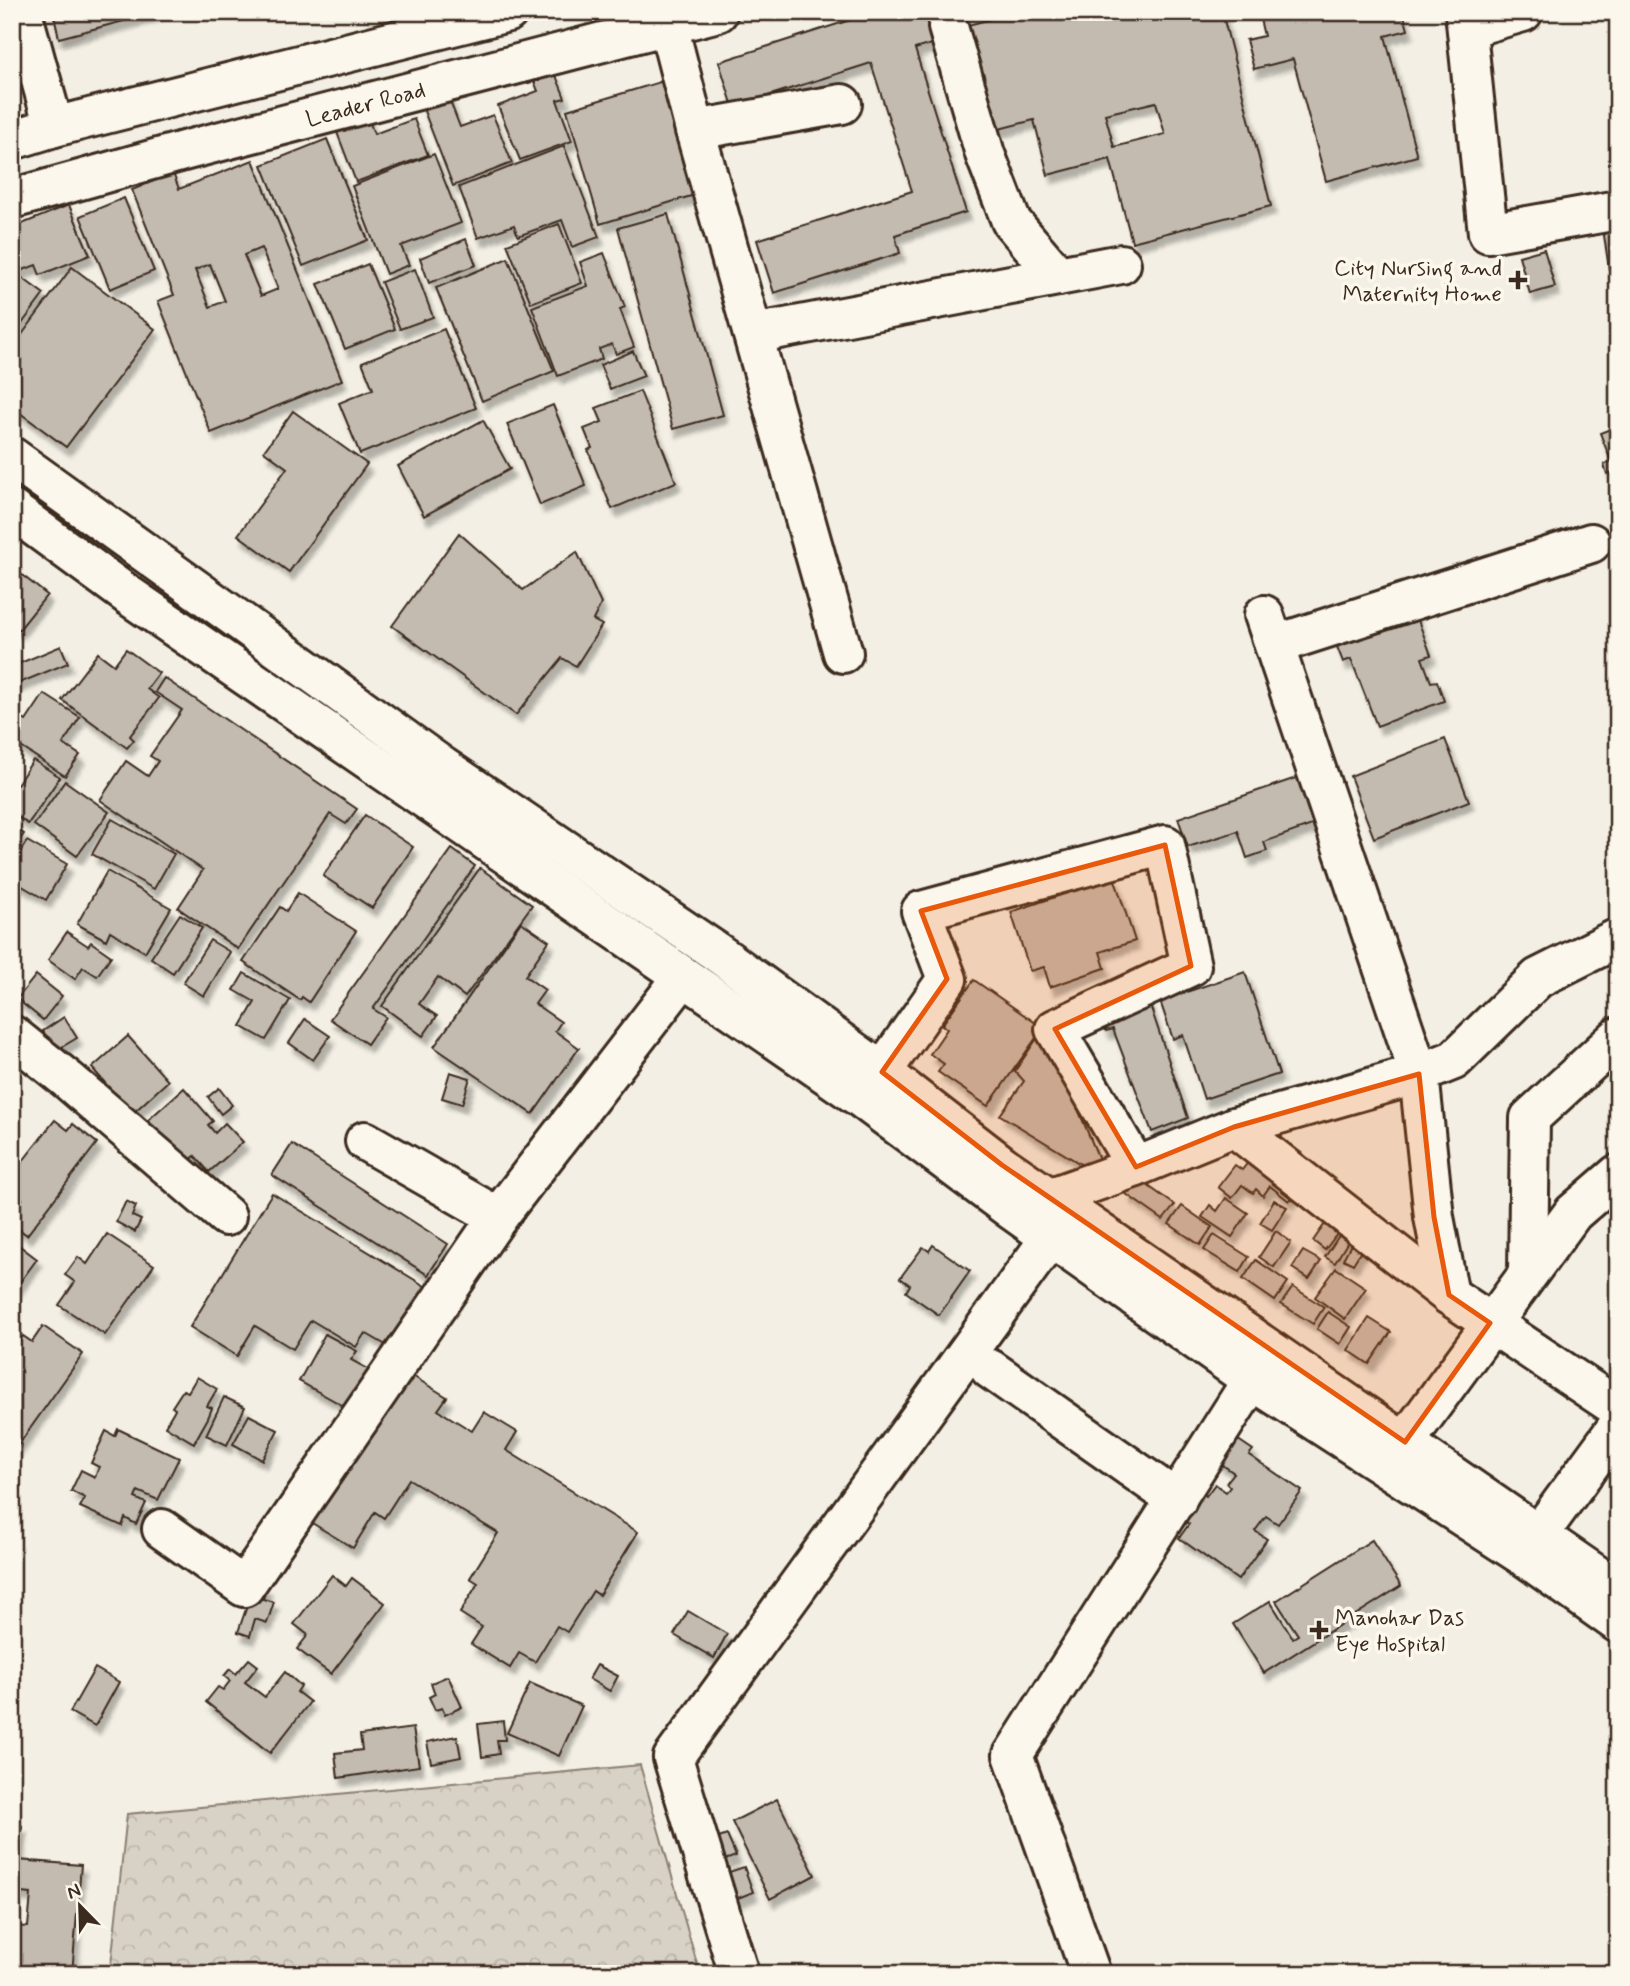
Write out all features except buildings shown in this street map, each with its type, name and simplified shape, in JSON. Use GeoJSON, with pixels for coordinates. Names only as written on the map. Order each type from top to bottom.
{"type":"FeatureCollection","features":[{"type":"Feature","properties":{"kind":"street"},"geometry":{"type":"LineString","coordinates":[[22,12],[54,127]]}},
{"type":"Feature","properties":{"kind":"street"},"geometry":{"type":"LineString","coordinates":[[12,140],[508,12]]}},
{"type":"Feature","properties":{"kind":"street","name":"Leader Road"},"geometry":{"type":"LineString","coordinates":[[12,199],[187,150],[718,12]]}},
{"type":"Feature","properties":{"kind":"street"},"geometry":{"type":"LineString","coordinates":[[1523,12],[1467,20],[1489,233],[1618,210]]}},
{"type":"Feature","properties":{"kind":"street"},"geometry":{"type":"LineString","coordinates":[[668,25],[695,130],[843,653]]}},
{"type":"Feature","properties":{"kind":"street"},"geometry":{"type":"LineString","coordinates":[[948,27],[985,154],[1011,221],[1058,276]]}},
{"type":"Feature","properties":{"kind":"street"},"geometry":{"type":"LineString","coordinates":[[695,130],[842,104]]}},
{"type":"Feature","properties":{"kind":"street"},"geometry":{"type":"LineString","coordinates":[[753,334],[1121,264]]}},
{"type":"Feature","properties":{"kind":"street"},"geometry":{"type":"LineString","coordinates":[[12,457],[443,767],[715,951],[882,1072],[1002,1164],[1618,1590]]}},
{"type":"Feature","properties":{"kind":"street"},"geometry":{"type":"LineString","coordinates":[[12,510],[139,603],[861,1098],[1013,1211],[1252,1380],[1528,1559],[1618,1623]]}},
{"type":"Feature","properties":{"kind":"street"},"geometry":{"type":"LineString","coordinates":[[1449,1295],[1434,1217],[1419,1074],[1269,630],[1591,543]]}},
{"type":"Feature","properties":{"kind":"street"},"geometry":{"type":"LineString","coordinates":[[882,1072],[947,979],[921,911],[1165,845],[1191,966],[1055,1029],[1136,1167]]}},
{"type":"Feature","properties":{"kind":"street"},"geometry":{"type":"LineString","coordinates":[[1013,1211],[1136,1167],[1234,1127],[1419,1074],[1454,1060],[1538,978],[1618,938]]}},
{"type":"Feature","properties":{"kind":"street"},"geometry":{"type":"LineString","coordinates":[[162,1529],[244,1587],[498,1217],[683,977]]}},
{"type":"Feature","properties":{"kind":"street"},"geometry":{"type":"LineString","coordinates":[[12,1035],[226,1216]]}},
{"type":"Feature","properties":{"kind":"street"},"geometry":{"type":"LineString","coordinates":[[1528,1272],[1530,1118],[1618,1037]]}},
{"type":"Feature","properties":{"kind":"street"},"geometry":{"type":"LineString","coordinates":[[1234,1127],[1449,1295],[1618,1408]]}},
{"type":"Feature","properties":{"kind":"street"},"geometry":{"type":"LineString","coordinates":[[365,1141],[498,1217]]}},
{"type":"Feature","properties":{"kind":"street"},"geometry":{"type":"LineString","coordinates":[[1405,1442],[1573,1213],[1618,1174]]}},
{"type":"Feature","properties":{"kind":"street"},"geometry":{"type":"LineString","coordinates":[[739,1974],[673,1758],[1051,1237]]}},
{"type":"Feature","properties":{"kind":"street"},"geometry":{"type":"LineString","coordinates":[[990,1369],[1177,1500]]}},
{"type":"Feature","properties":{"kind":"street"},"geometry":{"type":"LineString","coordinates":[[1091,1974],[1013,1755],[1252,1380]]}},
{"type":"Feature","properties":{"kind":"street"},"geometry":{"type":"LineString","coordinates":[[1539,1534],[1618,1426]]}},
{"type":"Feature","properties":{"kind":"highlighted area"},"geometry":{"type":"Polygon","coordinates":[[[1165,845],[1191,966],[1055,1029],[1136,1167],[1234,1127],[1419,1074],[1434,1217],[1449,1295],[1490,1323],[1405,1442],[1002,1165],[882,1072],[947,979],[921,911],[1165,845]]]}},
{"type":"Feature","properties":{"kind":"shaded area"},"geometry":{"type":"Polygon","coordinates":[[[12,12],[158,12],[118,22],[34,57],[12,63],[12,12]]]}},
{"type":"Feature","properties":{"kind":"green space"},"geometry":{"type":"Polygon","coordinates":[[[640,1765],[700,1974],[110,1974],[127,1814],[640,1765]]]}},
{"type":"Feature","properties":{"kind":"place","name":"City Nursing and Maternity Home"},"geometry":{"type":"Point","coordinates":[1518,280]}},
{"type":"Feature","properties":{"kind":"place","name":"Manohar Das Eye Hospital"},"geometry":{"type":"Point","coordinates":[1319,1630]}}]}
